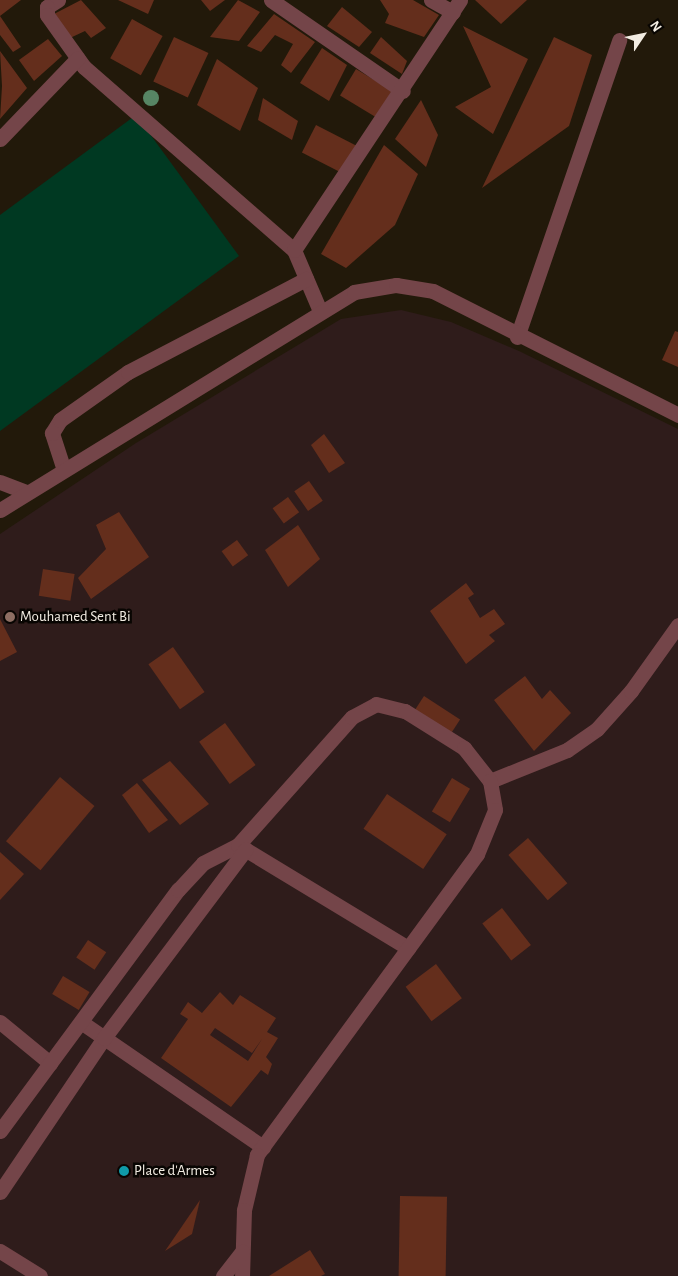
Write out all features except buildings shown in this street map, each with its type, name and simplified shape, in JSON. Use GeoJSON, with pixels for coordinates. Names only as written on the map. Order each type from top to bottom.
{"type":"FeatureCollection","features":[{"type":"Feature","properties":{"kind":"street"},"geometry":{"type":"LineString","coordinates":[[58,0],[47,7],[47,15],[78,58],[294,250],[320,311]]}},
{"type":"Feature","properties":{"kind":"street"},"geometry":{"type":"LineString","coordinates":[[271,0],[403,91]]}},
{"type":"Feature","properties":{"kind":"street"},"geometry":{"type":"LineString","coordinates":[[294,250],[403,91],[456,6],[431,0]]}},
{"type":"Feature","properties":{"kind":"street"},"geometry":{"type":"LineString","coordinates":[[517,337],[619,40]]}},
{"type":"Feature","properties":{"kind":"street"},"geometry":{"type":"LineString","coordinates":[[0,139],[78,58]]}},
{"type":"Feature","properties":{"kind":"street"},"geometry":{"type":"LineString","coordinates":[[63,467],[52,433],[60,420],[128,372],[306,278]]}},
{"type":"Feature","properties":{"kind":"street"},"geometry":{"type":"LineString","coordinates":[[0,510],[63,467],[320,311],[354,292],[396,285],[433,290],[517,337],[678,415]]}},
{"type":"Feature","properties":{"kind":"street"},"geometry":{"type":"LineString","coordinates":[[0,482],[26,492]]}},
{"type":"Feature","properties":{"kind":"street"},"geometry":{"type":"LineString","coordinates":[[490,780],[567,750],[597,729],[632,691],[678,625]]}},
{"type":"Feature","properties":{"kind":"street"},"geometry":{"type":"LineString","coordinates":[[0,1192],[104,1038],[242,847],[352,718],[376,704],[405,711],[464,748],[490,780],[494,810],[477,854],[263,1147],[244,1210],[242,1276]]}},
{"type":"Feature","properties":{"kind":"street"},"geometry":{"type":"LineString","coordinates":[[242,847],[408,948]]}},
{"type":"Feature","properties":{"kind":"street"},"geometry":{"type":"LineString","coordinates":[[0,1131],[178,890],[203,863],[242,847]]}},
{"type":"Feature","properties":{"kind":"street"},"geometry":{"type":"LineString","coordinates":[[0,1022],[50,1063]]}},
{"type":"Feature","properties":{"kind":"street"},"geometry":{"type":"LineString","coordinates":[[81,1022],[263,1147]]}},
{"type":"Feature","properties":{"kind":"street"},"geometry":{"type":"LineString","coordinates":[[0,1250],[40,1276]]}},
{"type":"Feature","properties":{"kind":"street"},"geometry":{"type":"LineString","coordinates":[[223,1276],[242,1252]]}},
{"type":"Feature","properties":{"kind":"shaded area"},"geometry":{"type":"Polygon","coordinates":[[[401,310],[451,322],[519,351],[678,429],[678,1276],[0,1276],[0,534],[136,443],[341,319],[401,310]]]}},
{"type":"Feature","properties":{"kind":"green space"},"geometry":{"type":"Polygon","coordinates":[[[136,115],[239,256],[0,431],[0,215],[136,115]]]}},
{"type":"Feature","properties":{"kind":"place","name":"Mouhamed Sent Bi"},"geometry":{"type":"Point","coordinates":[10,617]}},
{"type":"Feature","properties":{"kind":"place","name":"Place d'Armes"},"geometry":{"type":"Point","coordinates":[124,1171]}}]}
